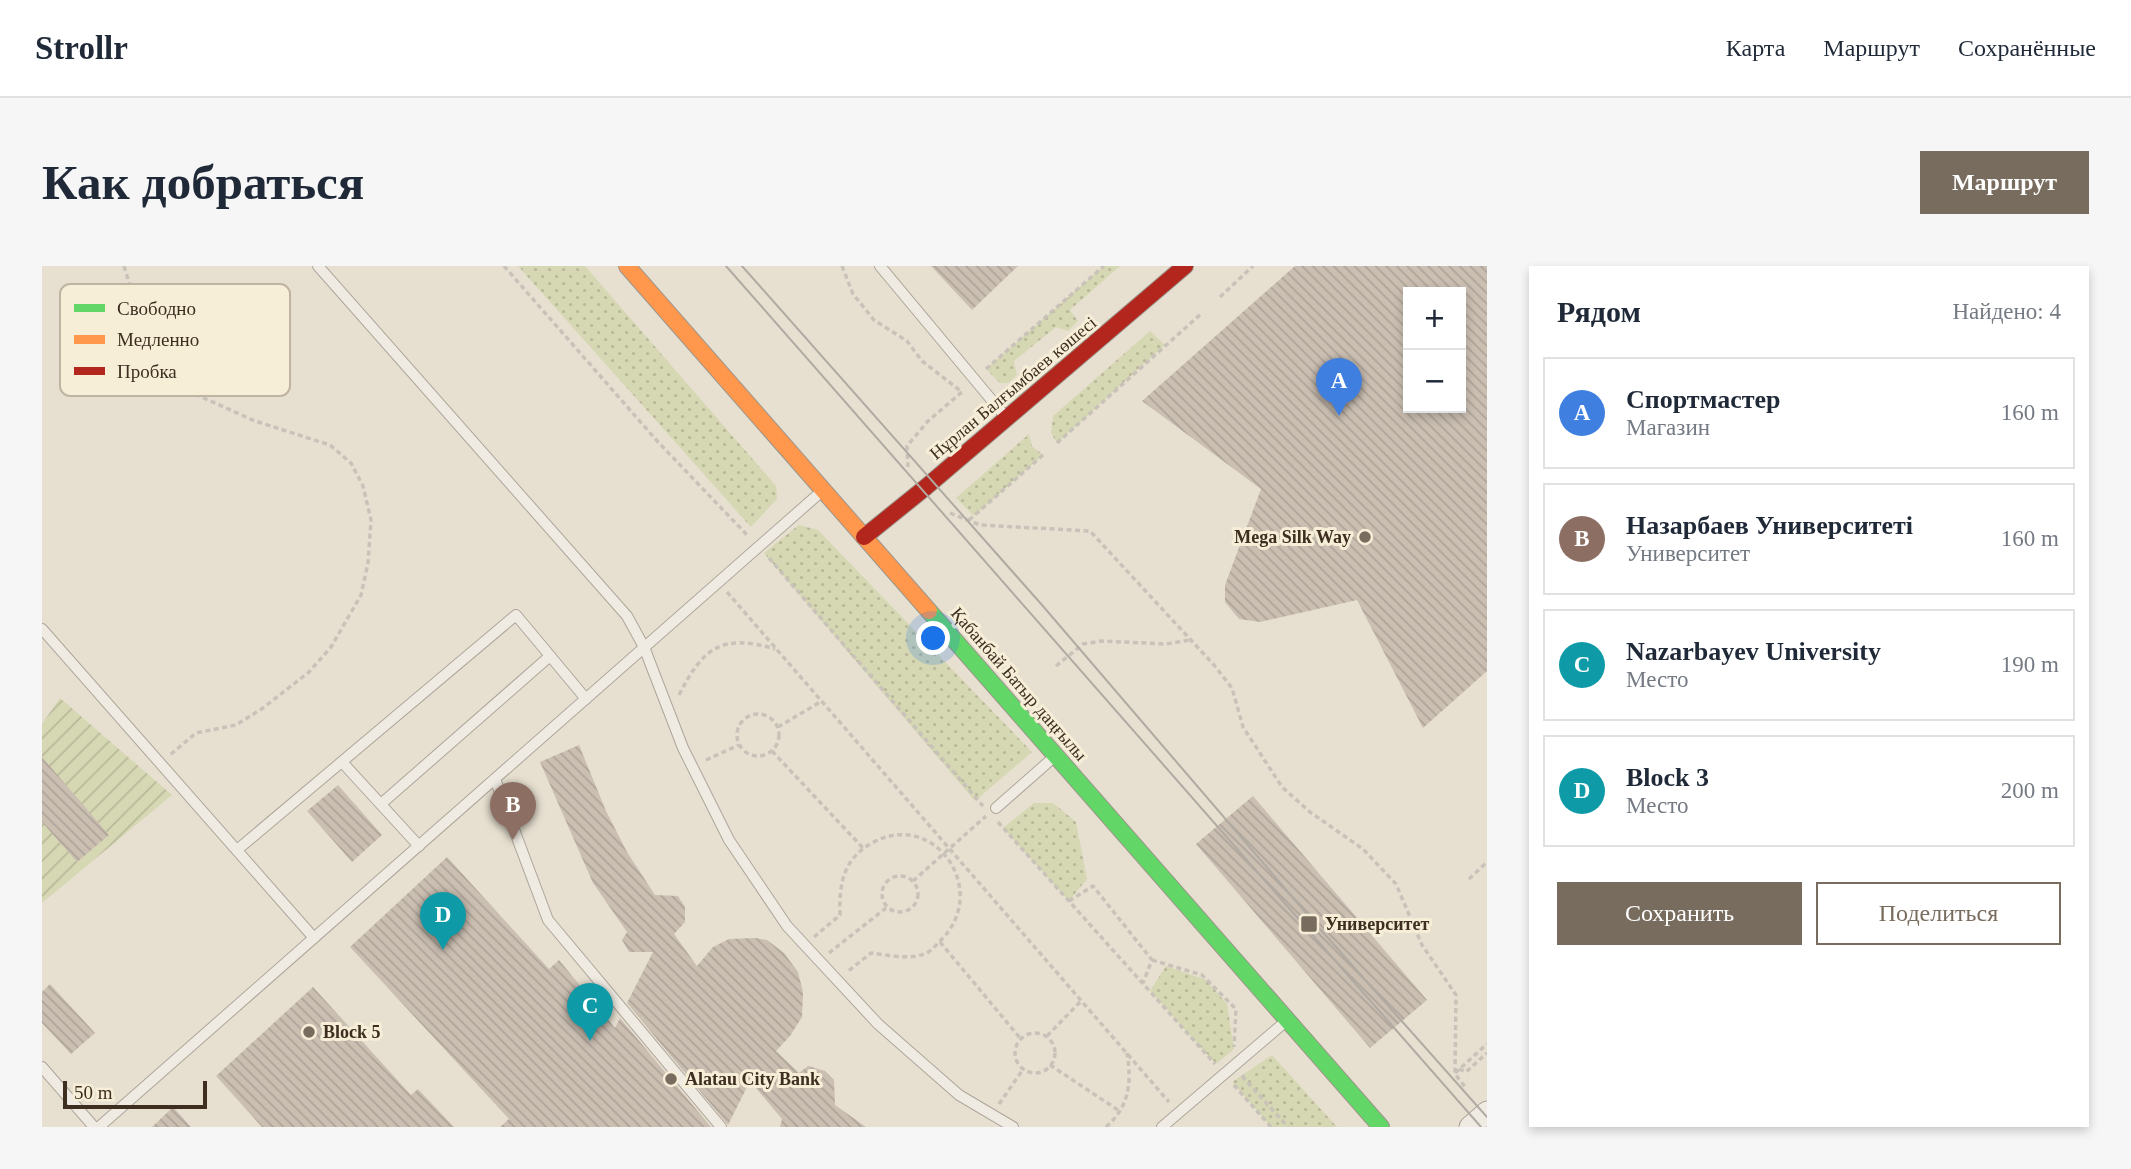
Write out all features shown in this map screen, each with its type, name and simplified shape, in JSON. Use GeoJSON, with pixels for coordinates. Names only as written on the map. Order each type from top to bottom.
{"type":"FeatureCollection","features":[{"type":"Feature","properties":{"kind":"main road","name":"Қабанбай Батыр даңғылы"},"geometry":{"type":"LineString","coordinates":[[627,266],[1381,1127]]}},
{"type":"Feature","properties":{"kind":"main road","name":"Нұрлан Балғымбаев көшесі"},"geometry":{"type":"LineString","coordinates":[[864,537],[1185,266]]}},
{"type":"Feature","properties":{"kind":"street"},"geometry":{"type":"LineString","coordinates":[[1470,1127],[1487,1112]]}},
{"type":"Feature","properties":{"kind":"lane"},"geometry":{"type":"LineString","coordinates":[[318,266],[626,616],[644,647],[692,766],[729,840],[787,926],[878,1024],[959,1096],[1013,1127]]}},
{"type":"Feature","properties":{"kind":"lane"},"geometry":{"type":"LineString","coordinates":[[880,266],[1007,419]]}},
{"type":"Feature","properties":{"kind":"lane"},"geometry":{"type":"LineString","coordinates":[[42,1068],[96,1127],[823,490]]}},
{"type":"Feature","properties":{"kind":"lane"},"geometry":{"type":"LineString","coordinates":[[237,850],[516,615],[586,699]]}},
{"type":"Feature","properties":{"kind":"lane"},"geometry":{"type":"LineString","coordinates":[[42,629],[314,938]]}},
{"type":"Feature","properties":{"kind":"lane"},"geometry":{"type":"LineString","coordinates":[[380,804],[550,656]]}},
{"type":"Feature","properties":{"kind":"lane"},"geometry":{"type":"LineString","coordinates":[[996,808],[1056,755]]}},
{"type":"Feature","properties":{"kind":"lane"},"geometry":{"type":"LineString","coordinates":[[342,762],[419,846]]}},
{"type":"Feature","properties":{"kind":"lane"},"geometry":{"type":"LineString","coordinates":[[495,779],[548,920],[721,1127]]}},
{"type":"Feature","properties":{"kind":"lane"},"geometry":{"type":"LineString","coordinates":[[1162,1127],[1288,1020]]}},
{"type":"Feature","properties":{"kind":"path"},"geometry":{"type":"LineString","coordinates":[[124,266],[129,284]]}},
{"type":"Feature","properties":{"kind":"path"},"geometry":{"type":"LineString","coordinates":[[504,266],[657,442],[760,547]]}},
{"type":"Feature","properties":{"kind":"path"},"geometry":{"type":"LineString","coordinates":[[842,266],[853,294],[874,320],[907,341],[922,361],[962,392],[928,421],[907,446],[908,467]]}},
{"type":"Feature","properties":{"kind":"path"},"geometry":{"type":"LineString","coordinates":[[986,369],[1104,266]]}},
{"type":"Feature","properties":{"kind":"path"},"geometry":{"type":"LineString","coordinates":[[1220,297],[1254,266]]}},
{"type":"Feature","properties":{"kind":"path"},"geometry":{"type":"LineString","coordinates":[[1057,443],[1202,313]]}},
{"type":"Feature","properties":{"kind":"path"},"geometry":{"type":"LineString","coordinates":[[160,763],[196,733],[236,725],[263,708],[309,672],[331,647],[361,595],[368,563],[371,520],[363,486],[351,463],[330,445],[255,421],[199,396]]}},
{"type":"Feature","properties":{"kind":"path"},"geometry":{"type":"LineString","coordinates":[[969,520],[1043,456]]}},
{"type":"Feature","properties":{"kind":"path"},"geometry":{"type":"LineString","coordinates":[[950,513],[980,525],[1090,531],[1190,640],[1232,688],[1243,727],[1282,787],[1310,812],[1363,849],[1396,884],[1422,946],[1456,995],[1455,1074],[1465,1087]]}},
{"type":"Feature","properties":{"kind":"path"},"geometry":{"type":"LineString","coordinates":[[719,583],[1178,1113]]}},
{"type":"Feature","properties":{"kind":"path"},"geometry":{"type":"LineString","coordinates":[[1056,666],[1083,644],[1101,641],[1166,645],[1190,640]]}},
{"type":"Feature","properties":{"kind":"path"},"geometry":{"type":"LineString","coordinates":[[670,713],[700,659],[714,649],[736,643],[758,644],[777,650]]}},
{"type":"Feature","properties":{"kind":"path"},"geometry":{"type":"LineString","coordinates":[[778,727],[822,701]]}},
{"type":"Feature","properties":{"kind":"path"},"geometry":{"type":"LineString","coordinates":[[753,714],[768,716],[778,727],[779,742],[769,754],[755,757],[741,750],[736,736],[740,722],[753,714]]}},
{"type":"Feature","properties":{"kind":"path"},"geometry":{"type":"LineString","coordinates":[[692,766],[739,745]]}},
{"type":"Feature","properties":{"kind":"path"},"geometry":{"type":"LineString","coordinates":[[772,751],[863,848]]}},
{"type":"Feature","properties":{"kind":"path"},"geometry":{"type":"LineString","coordinates":[[913,881],[996,808]]}},
{"type":"Feature","properties":{"kind":"path"},"geometry":{"type":"LineString","coordinates":[[804,945],[840,915],[839,891],[856,852],[880,838],[904,834],[928,841],[944,854],[957,870],[960,885],[960,911],[948,933],[926,954],[905,957],[871,953],[837,980]]}},
{"type":"Feature","properties":{"kind":"path"},"geometry":{"type":"LineString","coordinates":[[1469,878],[1487,863]]}},
{"type":"Feature","properties":{"kind":"path"},"geometry":{"type":"LineString","coordinates":[[903,876],[913,881],[918,891],[917,903],[908,911],[897,913],[887,908],[881,898],[883,886],[891,878],[903,876]]}},
{"type":"Feature","properties":{"kind":"path"},"geometry":{"type":"LineString","coordinates":[[1069,901],[1093,886],[1152,960],[1202,975],[1236,1009],[1234,1066],[1288,1127]]}},
{"type":"Feature","properties":{"kind":"path"},"geometry":{"type":"LineString","coordinates":[[819,961],[887,908]]}},
{"type":"Feature","properties":{"kind":"path"},"geometry":{"type":"LineString","coordinates":[[940,942],[1020,1038]]}},
{"type":"Feature","properties":{"kind":"path"},"geometry":{"type":"LineString","coordinates":[[1143,983],[1152,960]]}},
{"type":"Feature","properties":{"kind":"path"},"geometry":{"type":"LineString","coordinates":[[1046,1036],[1081,1001]]}},
{"type":"Feature","properties":{"kind":"path"},"geometry":{"type":"LineString","coordinates":[[1033,1032],[1046,1036],[1055,1047],[1054,1061],[1044,1071],[1030,1072],[1019,1065],[1015,1051],[1020,1038],[1033,1032]]}},
{"type":"Feature","properties":{"kind":"path"},"geometry":{"type":"LineString","coordinates":[[1455,1074],[1487,1044]]}},
{"type":"Feature","properties":{"kind":"path"},"geometry":{"type":"LineString","coordinates":[[1106,1127],[1121,1112],[1127,1097],[1130,1080],[1126,1052]]}},
{"type":"Feature","properties":{"kind":"path"},"geometry":{"type":"LineString","coordinates":[[1459,1069],[1466,1072],[1487,1053]]}},
{"type":"Feature","properties":{"kind":"path"},"geometry":{"type":"LineString","coordinates":[[1050,1065],[1121,1112]]}},
{"type":"Feature","properties":{"kind":"path"},"geometry":{"type":"LineString","coordinates":[[992,1114],[1024,1068]]}},
{"type":"Feature","properties":{"kind":"path"},"geometry":{"type":"LineString","coordinates":[[1224,1074],[1271,1127]]}},
{"type":"Feature","properties":{"kind":"green space"},"geometry":{"type":"Polygon","coordinates":[[[518,266],[585,266],[776,486],[777,499],[751,527],[518,266]]]}},
{"type":"Feature","properties":{"kind":"green space"},"geometry":{"type":"Polygon","coordinates":[[[1104,266],[1120,266],[1070,310],[1078,321],[1068,331],[1056,327],[1014,361],[1017,375],[1008,383],[1000,383],[986,369],[1104,266]]]}},
{"type":"Feature","properties":{"kind":"green space"},"geometry":{"type":"Polygon","coordinates":[[[1150,331],[1165,345],[1057,443],[1051,433],[1053,416],[1150,331]]]}},
{"type":"Feature","properties":{"kind":"green space"},"geometry":{"type":"Polygon","coordinates":[[[1029,434],[1032,446],[1043,455],[974,516],[956,498],[1029,434]]]}},
{"type":"Feature","properties":{"kind":"green space"},"geometry":{"type":"Polygon","coordinates":[[[799,525],[818,530],[1032,752],[975,801],[764,553],[799,525]]]}},
{"type":"Feature","properties":{"kind":"green space"},"geometry":{"type":"Polygon","coordinates":[[[60,698],[172,795],[42,903],[42,724],[60,698]]]}},
{"type":"Feature","properties":{"kind":"green space"},"geometry":{"type":"Polygon","coordinates":[[[1034,803],[1053,803],[1076,822],[1087,879],[1069,901],[1003,828],[1034,803]]]}},
{"type":"Feature","properties":{"kind":"green space"},"geometry":{"type":"Polygon","coordinates":[[[1166,966],[1206,980],[1227,1004],[1234,1049],[1216,1064],[1150,991],[1166,966]]]}},
{"type":"Feature","properties":{"kind":"green space"},"geometry":{"type":"Polygon","coordinates":[[[1272,1055],[1337,1127],[1271,1127],[1232,1082],[1272,1055]]]}},
{"type":"Feature","properties":{"kind":"building"},"geometry":{"type":"Polygon","coordinates":[[[931,266],[1018,266],[972,310],[931,266]]]}},
{"type":"Feature","properties":{"kind":"building","name":"Mega Silk Way"},"geometry":{"type":"Polygon","coordinates":[[[1295,266],[1487,266],[1487,671],[1423,728],[1357,600],[1260,622],[1239,619],[1225,602],[1225,585],[1261,489],[1142,401],[1295,266]]]}},
{"type":"Feature","properties":{"kind":"building"},"geometry":{"type":"Polygon","coordinates":[[[579,745],[606,811],[627,852],[655,895],[678,896],[685,907],[685,922],[674,934],[697,966],[713,947],[729,939],[767,940],[784,953],[798,972],[803,992],[802,1017],[776,1051],[799,1073],[808,1066],[825,1071],[834,1080],[835,1105],[866,1127],[780,1127],[782,1119],[750,1081],[728,1125],[627,1003],[653,952],[629,952],[622,940],[627,932],[593,883],[540,762],[579,745]]]}},
{"type":"Feature","properties":{"kind":"building"},"geometry":{"type":"Polygon","coordinates":[[[42,757],[109,835],[77,862],[42,822],[42,757]]]}},
{"type":"Feature","properties":{"kind":"building"},"geometry":{"type":"Polygon","coordinates":[[[338,785],[382,835],[352,862],[307,811],[338,785]]]}},
{"type":"Feature","properties":{"kind":"building"},"geometry":{"type":"Polygon","coordinates":[[[1253,796],[1427,1000],[1370,1048],[1196,844],[1253,796]]]}},
{"type":"Feature","properties":{"kind":"building"},"geometry":{"type":"Polygon","coordinates":[[[447,857],[549,969],[559,960],[615,1028],[620,1018],[711,1127],[500,1127],[509,1119],[350,947],[447,857]]]}},
{"type":"Feature","properties":{"kind":"building"},"geometry":{"type":"Polygon","coordinates":[[[50,984],[95,1033],[71,1054],[42,1023],[42,992],[50,984]]]}},
{"type":"Feature","properties":{"kind":"building","name":"Block 5"},"geometry":{"type":"Polygon","coordinates":[[[313,987],[411,1095],[418,1089],[454,1127],[262,1127],[216,1076],[313,987]]]}},
{"type":"Feature","properties":{"kind":"building"},"geometry":{"type":"Polygon","coordinates":[[[173,1107],[191,1127],[152,1127],[173,1107]]]}},
{"type":"Feature","properties":{"kind":"tram line"},"geometry":{"type":"LineString","coordinates":[[726,266],[1481,1127]]}},
{"type":"Feature","properties":{"kind":"tram line"},"geometry":{"type":"LineString","coordinates":[[742,266],[1042,605],[1312,920],[1487,1117]]}},
{"type":"Feature","properties":{"kind":"traffic: fast"},"geometry":{"type":"LineString","coordinates":[[929,611],[1381,1127]]}},
{"type":"Feature","properties":{"kind":"traffic: slow"},"geometry":{"type":"LineString","coordinates":[[627,266],[929,611]]}},
{"type":"Feature","properties":{"kind":"traffic: jam"},"geometry":{"type":"LineString","coordinates":[[864,537],[1185,266]]}},
{"type":"Feature","properties":{"kind":"place","name":"Спортмастер"},"geometry":{"type":"Point","coordinates":[1339,416]}},
{"type":"Feature","properties":{"kind":"place","name":"Mega Silk Way"},"geometry":{"type":"Point","coordinates":[1365,537]}},
{"type":"Feature","properties":{"kind":"place","name":"Назарбаев Университеті"},"geometry":{"type":"Point","coordinates":[513,840]}},
{"type":"Feature","properties":{"kind":"place","name":"Университет"},"geometry":{"type":"Point","coordinates":[1309,924]}},
{"type":"Feature","properties":{"kind":"place","name":"Block 3"},"geometry":{"type":"Point","coordinates":[443,950]}},
{"type":"Feature","properties":{"kind":"place","name":"Block 5"},"geometry":{"type":"Point","coordinates":[309,1032]}},
{"type":"Feature","properties":{"kind":"place","name":"Nazarbayev University"},"geometry":{"type":"Point","coordinates":[590,1041]}},
{"type":"Feature","properties":{"kind":"place","name":"Alatau City Bank"},"geometry":{"type":"Point","coordinates":[671,1079]}}]}
